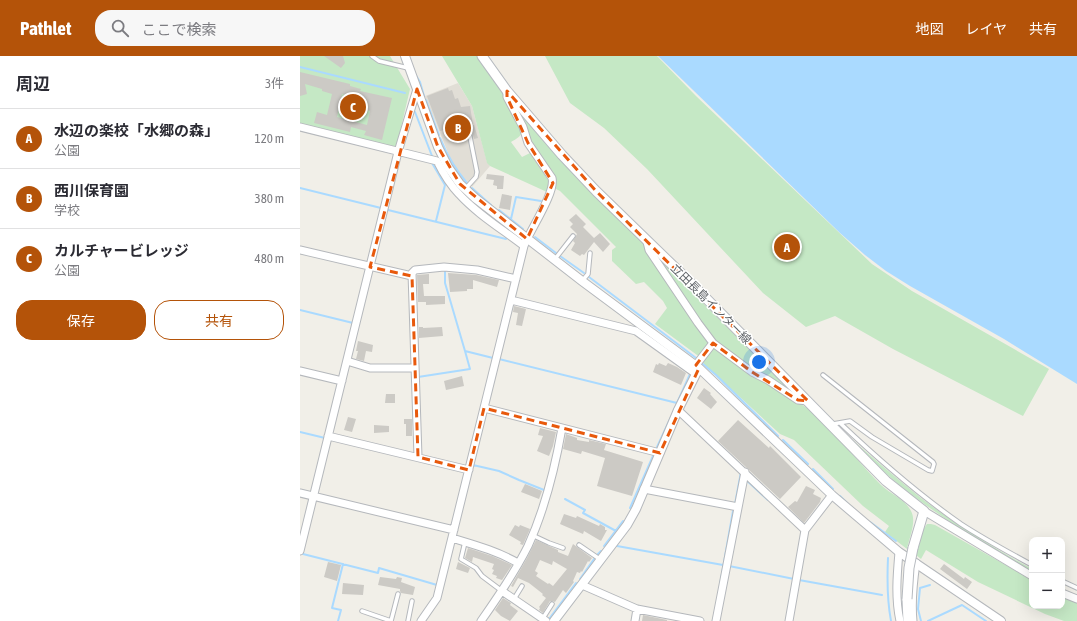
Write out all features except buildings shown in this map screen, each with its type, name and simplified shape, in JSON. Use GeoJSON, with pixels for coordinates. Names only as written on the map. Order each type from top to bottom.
{"type":"FeatureCollection","features":[{"type":"Feature","properties":{"kind":"main road","name":"立田長島インター線"},"geometry":{"type":"LineString","coordinates":[[482,56],[508,91],[562,155],[647,242],[693,285],[808,401],[836,424],[886,481],[924,511]]}},
{"type":"Feature","properties":{"kind":"main road"},"geometry":{"type":"LineString","coordinates":[[908,621],[907,599],[909,568],[913,548],[924,511]]}},
{"type":"Feature","properties":{"kind":"street"},"geometry":{"type":"LineString","coordinates":[[405,56],[441,154],[448,167],[465,189],[525,242]]}},
{"type":"Feature","properties":{"kind":"street"},"geometry":{"type":"LineString","coordinates":[[300,551],[398,152],[417,89]]}},
{"type":"Feature","properties":{"kind":"street"},"geometry":{"type":"LineString","coordinates":[[421,621],[437,598],[525,242],[547,199],[553,183],[552,178],[528,143],[523,127],[507,97],[508,91]]}},
{"type":"Feature","properties":{"kind":"street"},"geometry":{"type":"LineString","coordinates":[[300,128],[437,161],[448,181],[459,195],[471,206],[525,242],[554,259],[697,369],[832,496],[899,552],[1002,621]]}},
{"type":"Feature","properties":{"kind":"street"},"geometry":{"type":"LineString","coordinates":[[647,242],[649,250],[694,318],[713,343],[752,372],[768,380],[798,400],[808,401]]}},
{"type":"Feature","properties":{"kind":"street"},"geometry":{"type":"LineString","coordinates":[[300,250],[412,276]]}},
{"type":"Feature","properties":{"kind":"street"},"geometry":{"type":"LineString","coordinates":[[418,457],[412,273],[415,270],[444,267],[477,270],[516,279]]}},
{"type":"Feature","properties":{"kind":"street"},"geometry":{"type":"LineString","coordinates":[[511,300],[636,331],[697,369]]}},
{"type":"Feature","properties":{"kind":"street"},"geometry":{"type":"LineString","coordinates":[[554,621],[627,525],[697,369],[713,343]]}},
{"type":"Feature","properties":{"kind":"street"},"geometry":{"type":"LineString","coordinates":[[347,361],[370,368],[416,368]]}},
{"type":"Feature","properties":{"kind":"street"},"geometry":{"type":"LineString","coordinates":[[300,371],[342,381]]}},
{"type":"Feature","properties":{"kind":"street"},"geometry":{"type":"LineString","coordinates":[[484,408],[660,453]]}},
{"type":"Feature","properties":{"kind":"street"},"geometry":{"type":"LineString","coordinates":[[678,410],[805,530]]}},
{"type":"Feature","properties":{"kind":"street"},"geometry":{"type":"LineString","coordinates":[[480,621],[502,591],[532,535],[556,461],[562,428]]}},
{"type":"Feature","properties":{"kind":"street"},"geometry":{"type":"LineString","coordinates":[[328,436],[469,470]]}},
{"type":"Feature","properties":{"kind":"street"},"geometry":{"type":"LineString","coordinates":[[716,621],[745,472]]}},
{"type":"Feature","properties":{"kind":"street"},"geometry":{"type":"LineString","coordinates":[[644,489],[738,507]]}},
{"type":"Feature","properties":{"kind":"street"},"geometry":{"type":"LineString","coordinates":[[300,493],[454,530]]}},
{"type":"Feature","properties":{"kind":"street"},"geometry":{"type":"LineString","coordinates":[[788,621],[805,530],[832,496]]}},
{"type":"Feature","properties":{"kind":"street"},"geometry":{"type":"LineString","coordinates":[[924,511],[1029,574]]}},
{"type":"Feature","properties":{"kind":"street"},"geometry":{"type":"LineString","coordinates":[[452,538],[494,551],[518,563]]}},
{"type":"Feature","properties":{"kind":"street"},"geometry":{"type":"LineString","coordinates":[[899,552],[897,590],[900,621]]}},
{"type":"Feature","properties":{"kind":"street"},"geometry":{"type":"LineString","coordinates":[[913,621],[912,589],[916,563]]}},
{"type":"Feature","properties":{"kind":"street"},"geometry":{"type":"LineString","coordinates":[[582,585],[637,609],[700,621]]}},
{"type":"Feature","properties":{"kind":"street"},"geometry":{"type":"LineString","coordinates":[[502,591],[544,620]]}},
{"type":"Feature","properties":{"kind":"street"},"geometry":{"type":"LineString","coordinates":[[1065,594],[1077,599]]}},
{"type":"Feature","properties":{"kind":"street"},"geometry":{"type":"LineString","coordinates":[[635,621],[637,609]]}},
{"type":"Feature","properties":{"kind":"lane"},"geometry":{"type":"LineString","coordinates":[[372,56],[379,61],[409,68]]}},
{"type":"Feature","properties":{"kind":"lane"},"geometry":{"type":"LineString","coordinates":[[465,189],[476,176],[477,172],[469,132]]}},
{"type":"Feature","properties":{"kind":"lane"},"geometry":{"type":"LineString","coordinates":[[554,259],[573,236]]}},
{"type":"Feature","properties":{"kind":"lane"},"geometry":{"type":"LineString","coordinates":[[582,281],[588,274],[590,253]]}},
{"type":"Feature","properties":{"kind":"lane"},"geometry":{"type":"LineString","coordinates":[[823,375],[933,462],[934,469],[932,471],[928,470],[872,437],[850,421],[836,424]]}},
{"type":"Feature","properties":{"kind":"lane"},"geometry":{"type":"LineString","coordinates":[[836,424],[961,524],[1003,550],[1029,563]]}},
{"type":"Feature","properties":{"kind":"lane"},"geometry":{"type":"LineString","coordinates":[[532,535],[563,548]]}},
{"type":"Feature","properties":{"kind":"lane"},"geometry":{"type":"LineString","coordinates":[[465,542],[461,559],[476,568],[482,576],[502,591]]}},
{"type":"Feature","properties":{"kind":"lane"},"geometry":{"type":"LineString","coordinates":[[579,545],[601,560]]}},
{"type":"Feature","properties":{"kind":"lane"},"geometry":{"type":"LineString","coordinates":[[1065,582],[1077,588]]}},
{"type":"Feature","properties":{"kind":"lane"},"geometry":{"type":"LineString","coordinates":[[514,599],[522,586]]}},
{"type":"Feature","properties":{"kind":"lane"},"geometry":{"type":"LineString","coordinates":[[362,610],[391,621],[398,594]]}},
{"type":"Feature","properties":{"kind":"lane"},"geometry":{"type":"LineString","coordinates":[[408,621],[412,601]]}},
{"type":"Feature","properties":{"kind":"lane"},"geometry":{"type":"LineString","coordinates":[[544,620],[552,604]]}},
{"type":"Feature","properties":{"kind":"highlighted area"},"geometry":{"type":"Polygon","coordinates":[[[417,89],[438,147],[460,184],[527,239],[553,183],[528,143],[507,97],[507,91],[596,191],[808,401],[798,400],[752,372],[713,343],[696,365],[699,368],[660,453],[484,408],[469,470],[418,457],[412,276],[370,267],[417,89]]]}},
{"type":"Feature","properties":{"kind":"shaded area"},"geometry":{"type":"Polygon","coordinates":[[[458,83],[472,106],[487,162],[490,166],[472,187],[457,170],[451,160],[425,96],[458,83]]]}},
{"type":"Feature","properties":{"kind":"green space"},"geometry":{"type":"Polygon","coordinates":[[[300,56],[390,56],[410,89],[396,149],[300,126],[300,56]]]}},
{"type":"Feature","properties":{"kind":"green space"},"geometry":{"type":"Polygon","coordinates":[[[442,56],[478,56],[505,95],[518,118],[521,127],[521,134],[518,138],[511,142],[522,157],[530,153],[550,183],[547,192],[490,166],[487,163],[472,106],[442,56]]]}},
{"type":"Feature","properties":{"kind":"green space"},"geometry":{"type":"Polygon","coordinates":[[[545,56],[657,56],[696,96],[872,264],[912,291],[1049,369],[1023,416],[893,349],[835,316],[806,327],[763,293],[647,169],[604,128],[570,103],[545,56]]]}},
{"type":"Feature","properties":{"kind":"green space"},"geometry":{"type":"Polygon","coordinates":[[[509,97],[560,158],[644,244],[672,287],[678,300],[709,343],[699,356],[655,324],[667,308],[663,301],[644,282],[636,284],[612,261],[612,250],[616,247],[560,191],[556,189],[556,183],[535,151],[509,97]]]}},
{"type":"Feature","properties":{"kind":"green space"},"geometry":{"type":"Polygon","coordinates":[[[651,251],[795,395],[754,372],[714,341],[651,251]]]}},
{"type":"Feature","properties":{"kind":"green space"},"geometry":{"type":"Polygon","coordinates":[[[712,348],[716,348],[808,409],[834,434],[881,485],[905,503],[913,515],[912,530],[907,549],[885,532],[889,526],[863,506],[794,440],[780,434],[704,364],[702,361],[712,348]]]}},
{"type":"Feature","properties":{"kind":"green space"},"geometry":{"type":"Polygon","coordinates":[[[848,436],[902,483],[934,508],[975,536],[1029,567],[1029,570],[927,506],[887,475],[848,436]]]}},
{"type":"Feature","properties":{"kind":"green space"},"geometry":{"type":"Polygon","coordinates":[[[927,524],[935,525],[1029,578],[1029,606],[978,582],[926,550],[921,559],[916,555],[921,533],[927,524]]]}},
{"type":"Feature","properties":{"kind":"green space"},"geometry":{"type":"Polygon","coordinates":[[[1065,597],[1077,602],[1077,621],[1064,621],[1035,609],[1065,609],[1065,597]]]}},
{"type":"Feature","properties":{"kind":"water"},"geometry":{"type":"Polygon","coordinates":[[[658,56],[1077,56],[1077,384],[1004,339],[910,286],[886,271],[865,255],[840,233],[658,56]]]}},
{"type":"Feature","properties":{"kind":"waterway"},"geometry":{"type":"LineString","coordinates":[[300,67],[405,93]]}},
{"type":"Feature","properties":{"kind":"waterway"},"geometry":{"type":"LineString","coordinates":[[415,74],[420,82],[424,96]]}},
{"type":"Feature","properties":{"kind":"waterway"},"geometry":{"type":"LineString","coordinates":[[426,100],[439,135]]}},
{"type":"Feature","properties":{"kind":"waterway"},"geometry":{"type":"LineString","coordinates":[[415,112],[432,156]]}},
{"type":"Feature","properties":{"kind":"waterway"},"geometry":{"type":"LineString","coordinates":[[440,138],[452,162],[467,183]]}},
{"type":"Feature","properties":{"kind":"waterway"},"geometry":{"type":"LineString","coordinates":[[432,163],[445,185],[436,221]]}},
{"type":"Feature","properties":{"kind":"waterway"},"geometry":{"type":"LineString","coordinates":[[300,188],[381,208]]}},
{"type":"Feature","properties":{"kind":"waterway"},"geometry":{"type":"LineString","coordinates":[[472,188],[491,205]]}},
{"type":"Feature","properties":{"kind":"waterway"},"geometry":{"type":"LineString","coordinates":[[511,219],[516,197],[541,201]]}},
{"type":"Feature","properties":{"kind":"waterway"},"geometry":{"type":"LineString","coordinates":[[388,210],[506,239]]}},
{"type":"Feature","properties":{"kind":"waterway"},"geometry":{"type":"LineString","coordinates":[[499,210],[523,229]]}},
{"type":"Feature","properties":{"kind":"waterway"},"geometry":{"type":"LineString","coordinates":[[535,237],[556,253]]}},
{"type":"Feature","properties":{"kind":"waterway"},"geometry":{"type":"LineString","coordinates":[[560,256],[584,273]]}},
{"type":"Feature","properties":{"kind":"waterway"},"geometry":{"type":"LineString","coordinates":[[445,271],[445,283],[465,351],[493,358]]}},
{"type":"Feature","properties":{"kind":"waterway"},"geometry":{"type":"LineString","coordinates":[[589,277],[696,358]]}},
{"type":"Feature","properties":{"kind":"waterway"},"geometry":{"type":"LineString","coordinates":[[300,310],[353,323]]}},
{"type":"Feature","properties":{"kind":"waterway"},"geometry":{"type":"LineString","coordinates":[[418,377],[470,369],[465,351]]}},
{"type":"Feature","properties":{"kind":"waterway"},"geometry":{"type":"LineString","coordinates":[[499,359],[677,403]]}},
{"type":"Feature","properties":{"kind":"waterway"},"geometry":{"type":"LineString","coordinates":[[703,364],[778,436]]}},
{"type":"Feature","properties":{"kind":"waterway"},"geometry":{"type":"LineString","coordinates":[[677,403],[690,374]]}},
{"type":"Feature","properties":{"kind":"waterway"},"geometry":{"type":"LineString","coordinates":[[657,447],[671,417]]}},
{"type":"Feature","properties":{"kind":"waterway"},"geometry":{"type":"LineString","coordinates":[[300,432],[325,438]]}},
{"type":"Feature","properties":{"kind":"waterway"},"geometry":{"type":"LineString","coordinates":[[783,440],[808,464]]}},
{"type":"Feature","properties":{"kind":"waterway"},"geometry":{"type":"LineString","coordinates":[[630,508],[653,456]]}},
{"type":"Feature","properties":{"kind":"waterway"},"geometry":{"type":"LineString","coordinates":[[473,466],[499,471],[544,490]]}},
{"type":"Feature","properties":{"kind":"waterway"},"geometry":{"type":"LineString","coordinates":[[813,469],[833,489]]}},
{"type":"Feature","properties":{"kind":"waterway"},"geometry":{"type":"LineString","coordinates":[[735,504],[741,472]]}},
{"type":"Feature","properties":{"kind":"waterway"},"geometry":{"type":"LineString","coordinates":[[745,479],[768,500]]}},
{"type":"Feature","properties":{"kind":"waterway"},"geometry":{"type":"LineString","coordinates":[[840,496],[848,504]]}},
{"type":"Feature","properties":{"kind":"waterway"},"geometry":{"type":"LineString","coordinates":[[565,499],[585,510],[583,513],[616,531]]}},
{"type":"Feature","properties":{"kind":"waterway"},"geometry":{"type":"LineString","coordinates":[[720,585],[733,511]]}},
{"type":"Feature","properties":{"kind":"waterway"},"geometry":{"type":"LineString","coordinates":[[604,546],[623,521]]}},
{"type":"Feature","properties":{"kind":"waterway"},"geometry":{"type":"LineString","coordinates":[[870,522],[896,541]]}},
{"type":"Feature","properties":{"kind":"waterway"},"geometry":{"type":"LineString","coordinates":[[617,546],[723,565]]}},
{"type":"Feature","properties":{"kind":"waterway"},"geometry":{"type":"LineString","coordinates":[[597,555],[601,551]]}},
{"type":"Feature","properties":{"kind":"waterway"},"geometry":{"type":"LineString","coordinates":[[303,554],[378,573],[379,568],[437,585]]}},
{"type":"Feature","properties":{"kind":"waterway"},"geometry":{"type":"LineString","coordinates":[[888,558],[887,574],[891,621]]}},
{"type":"Feature","properties":{"kind":"waterway"},"geometry":{"type":"LineString","coordinates":[[580,579],[594,559]]}},
{"type":"Feature","properties":{"kind":"waterway"},"geometry":{"type":"LineString","coordinates":[[338,621],[341,610],[332,608],[343,564]]}},
{"type":"Feature","properties":{"kind":"waterway"},"geometry":{"type":"LineString","coordinates":[[729,566],[794,579]]}},
{"type":"Feature","properties":{"kind":"waterway"},"geometry":{"type":"LineString","coordinates":[[799,580],[882,595]]}},
{"type":"Feature","properties":{"kind":"waterway"},"geometry":{"type":"LineString","coordinates":[[549,619],[576,583]]}},
{"type":"Feature","properties":{"kind":"waterway"},"geometry":{"type":"LineString","coordinates":[[921,621],[918,609],[920,588],[930,585]]}},
{"type":"Feature","properties":{"kind":"waterway"},"geometry":{"type":"LineString","coordinates":[[928,621],[962,605],[986,621]]}},
{"type":"Feature","properties":{"kind":"place","name":"カルチャービレッジ"},"geometry":{"type":"Point","coordinates":[353,107]}},
{"type":"Feature","properties":{"kind":"place","name":"西川保育園"},"geometry":{"type":"Point","coordinates":[458,128]}},
{"type":"Feature","properties":{"kind":"place","name":"水辺の楽校「水郷の森」"},"geometry":{"type":"Point","coordinates":[787,247]}}]}
